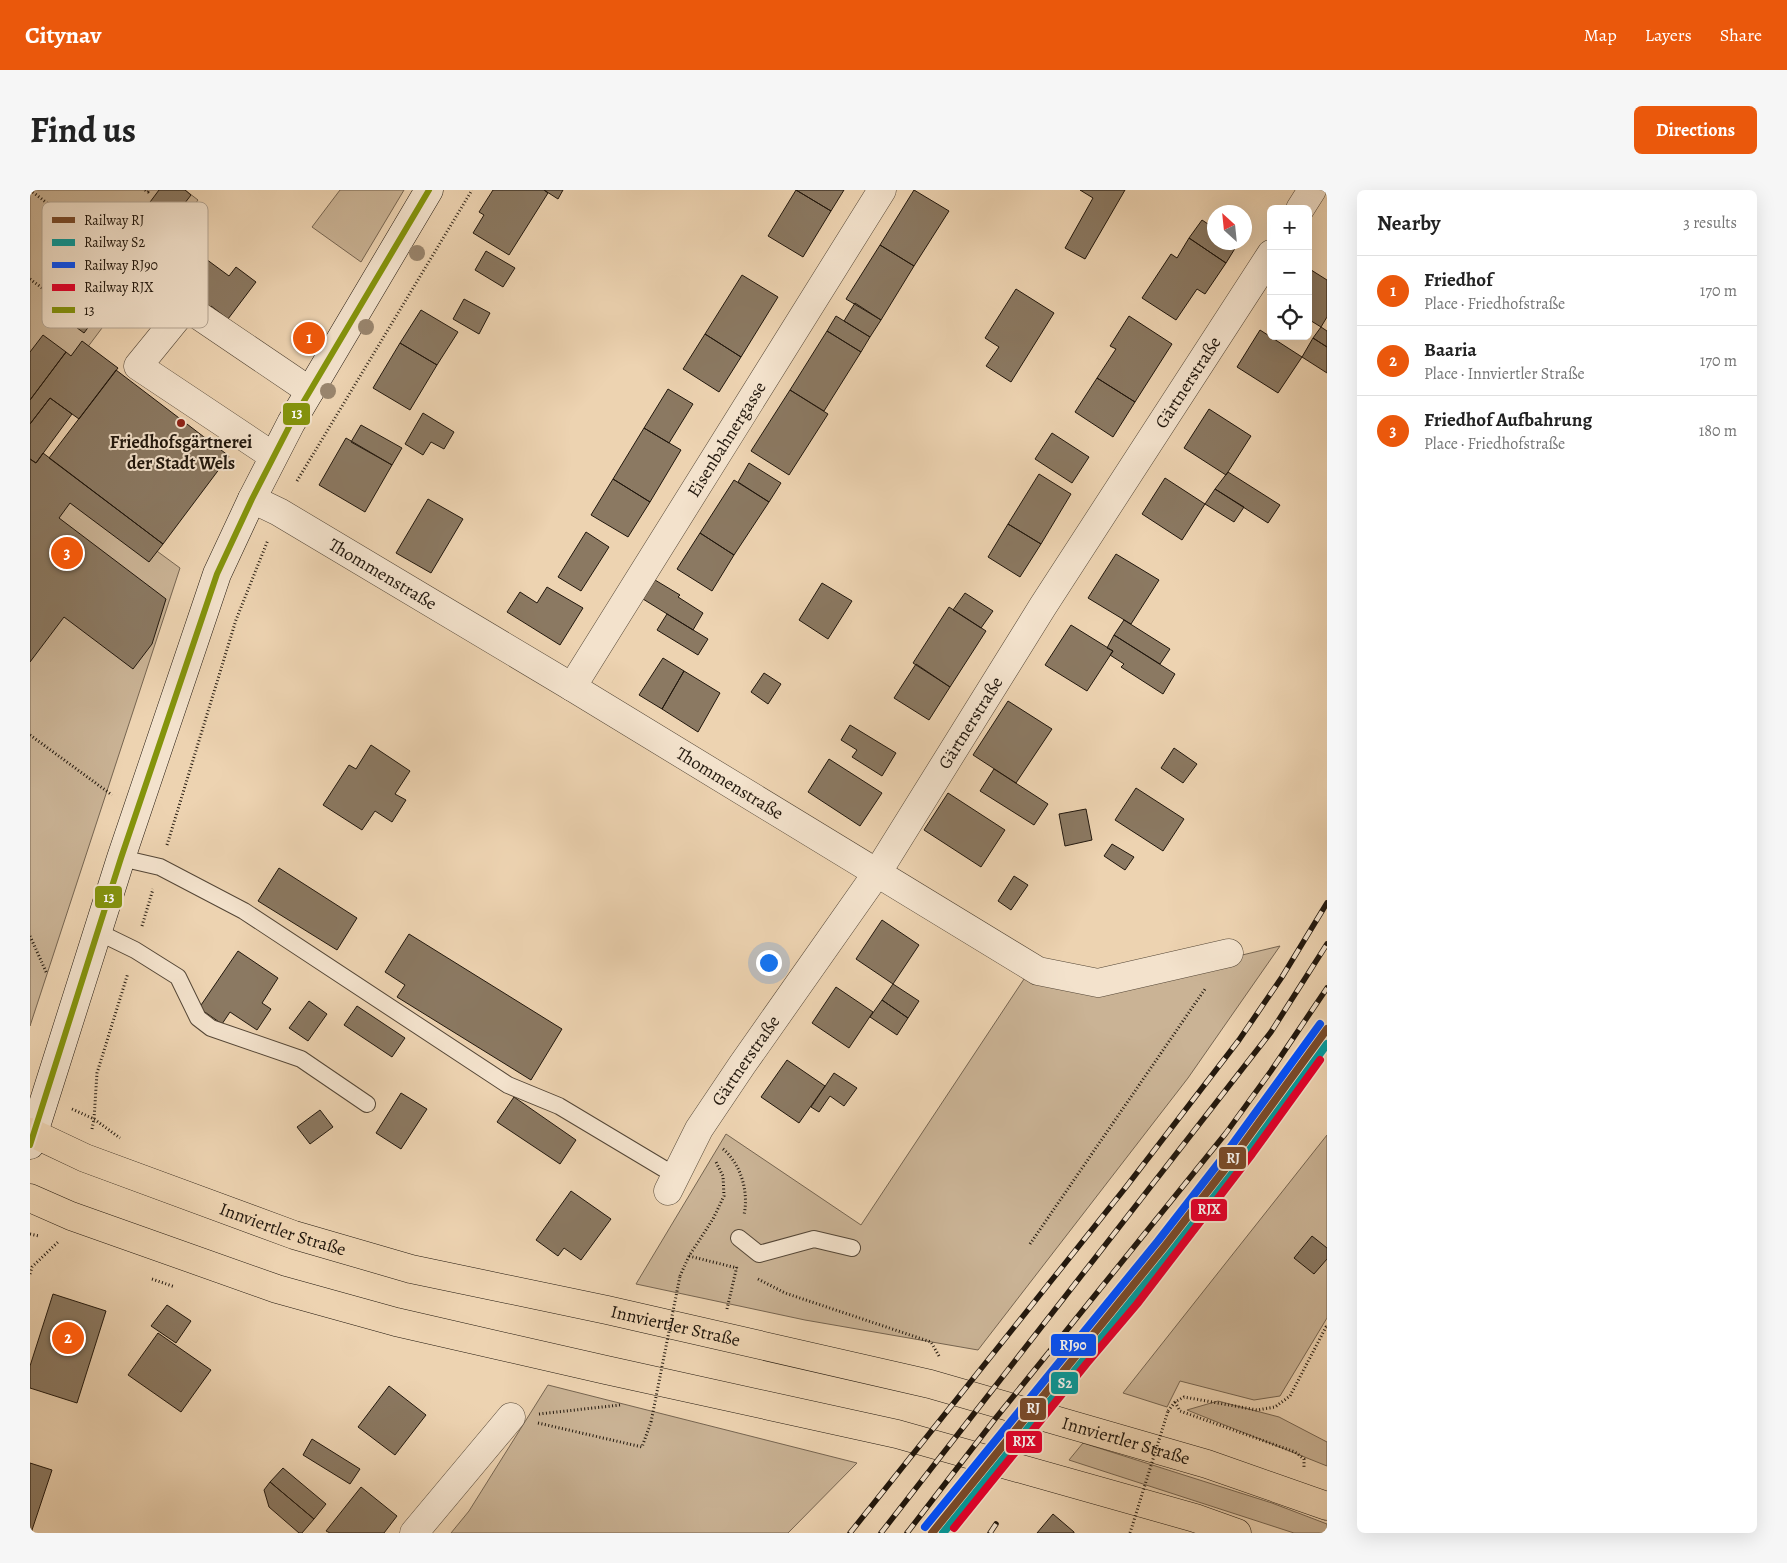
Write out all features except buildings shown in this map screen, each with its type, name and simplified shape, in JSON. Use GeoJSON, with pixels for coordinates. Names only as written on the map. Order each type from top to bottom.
{"type":"FeatureCollection","features":[{"type":"Feature","properties":{"kind":"main road","name":"Innviertler Straße"},"geometry":{"type":"LineString","coordinates":[[31,1137],[294,1235],[411,1269],[616,1312],[930,1384],[1208,1464],[1327,1506]]}},
{"type":"Feature","properties":{"kind":"main road"},"geometry":{"type":"LineString","coordinates":[[30,1198],[71,1216],[276,1288],[396,1322],[897,1434],[1187,1516],[1237,1533]]}},
{"type":"Feature","properties":{"kind":"street"},"geometry":{"type":"LineString","coordinates":[[31,1137],[121,858],[217,574],[273,456],[430,190]]}},
{"type":"Feature","properties":{"kind":"street","name":"Eisenbahnergasse"},"geometry":{"type":"LineString","coordinates":[[572,687],[882,190]]}},
{"type":"Feature","properties":{"kind":"street"},"geometry":{"type":"LineString","coordinates":[[1303,205],[1312,190]]}},
{"type":"Feature","properties":{"kind":"street","name":"Gärtnerstraße"},"geometry":{"type":"LineString","coordinates":[[672,1184],[700,1129],[742,1065],[877,873],[1043,606],[1267,260]]}},
{"type":"Feature","properties":{"kind":"street"},"geometry":{"type":"LineString","coordinates":[[208,322],[310,391]]}},
{"type":"Feature","properties":{"kind":"street"},"geometry":{"type":"LineString","coordinates":[[169,328],[138,366],[273,456]]}},
{"type":"Feature","properties":{"kind":"street","name":"Thommenstraße"},"geometry":{"type":"LineString","coordinates":[[252,499],[279,512],[572,687],[1038,971],[1098,983],[1229,954]]}},
{"type":"Feature","properties":{"kind":"street"},"geometry":{"type":"LineString","coordinates":[[414,1533],[511,1417]]}},
{"type":"Feature","properties":{"kind":"lane"},"geometry":{"type":"LineString","coordinates":[[121,858],[160,867],[244,911],[508,1085],[559,1106],[672,1184]]}},
{"type":"Feature","properties":{"kind":"lane"},"geometry":{"type":"LineString","coordinates":[[98,932],[135,950],[178,977],[198,1018],[211,1028],[301,1059],[367,1104]]}},
{"type":"Feature","properties":{"kind":"lane"},"geometry":{"type":"LineString","coordinates":[[740,1238],[759,1254],[814,1240],[852,1248]]}},
{"type":"Feature","properties":{"kind":"path"},"geometry":{"type":"LineString","coordinates":[[30,190],[46,202]]}},
{"type":"Feature","properties":{"kind":"path"},"geometry":{"type":"LineString","coordinates":[[144,190],[148,192],[149,190]]}},
{"type":"Feature","properties":{"kind":"path"},"geometry":{"type":"LineString","coordinates":[[85,1158],[94,1119],[97,1073],[236,620],[279,512],[472,190]]}},
{"type":"Feature","properties":{"kind":"path"},"geometry":{"type":"LineString","coordinates":[[30,279],[42,288]]}},
{"type":"Feature","properties":{"kind":"path"},"geometry":{"type":"LineString","coordinates":[[30,735],[136,813]]}},
{"type":"Feature","properties":{"kind":"path"},"geometry":{"type":"LineString","coordinates":[[30,936],[47,974]]}},
{"type":"Feature","properties":{"kind":"path"},"geometry":{"type":"LineString","coordinates":[[1030,1244],[1229,954]]}},
{"type":"Feature","properties":{"kind":"path"},"geometry":{"type":"LineString","coordinates":[[45,1096],[94,1119],[122,1139]]}},
{"type":"Feature","properties":{"kind":"path"},"geometry":{"type":"LineString","coordinates":[[700,1129],[730,1155],[744,1184],[746,1206],[737,1268],[727,1309]]}},
{"type":"Feature","properties":{"kind":"path"},"geometry":{"type":"LineString","coordinates":[[511,1417],[642,1447],[651,1422],[680,1276],[688,1256],[713,1219],[724,1196],[723,1176],[700,1129]]}},
{"type":"Feature","properties":{"kind":"path"},"geometry":{"type":"LineString","coordinates":[[30,1274],[32,1267],[58,1242],[71,1216]]}},
{"type":"Feature","properties":{"kind":"path"},"geometry":{"type":"LineString","coordinates":[[688,1256],[737,1268],[745,1272]]}},
{"type":"Feature","properties":{"kind":"path"},"geometry":{"type":"LineString","coordinates":[[753,1276],[785,1294],[931,1342],[941,1360]]}},
{"type":"Feature","properties":{"kind":"path"},"geometry":{"type":"LineString","coordinates":[[1130,1533],[1168,1410],[1175,1402],[1184,1396],[1257,1410],[1275,1407],[1290,1396],[1327,1327]]}},
{"type":"Feature","properties":{"kind":"path"},"geometry":{"type":"LineString","coordinates":[[1175,1402],[1180,1411],[1295,1452],[1304,1459],[1304,1469]]}},
{"type":"Feature","properties":{"kind":"path"},"geometry":{"type":"LineString","coordinates":[[511,1417],[630,1404]]}},
{"type":"Feature","properties":{"kind":"shaded area"},"geometry":{"type":"Polygon","coordinates":[[[30,190],[185,190],[198,200],[196,202],[42,202],[42,328],[102,328],[30,424],[30,190]]]}},
{"type":"Feature","properties":{"kind":"shaded area"},"geometry":{"type":"Polygon","coordinates":[[[340,190],[404,190],[361,262],[312,227],[340,190]]]}},
{"type":"Feature","properties":{"kind":"shaded area"},"geometry":{"type":"Polygon","coordinates":[[[30,458],[180,568],[30,1026],[30,458]]]}},
{"type":"Feature","properties":{"kind":"shaded area"},"geometry":{"type":"Polygon","coordinates":[[[1280,946],[1188,1078],[978,1350],[805,1320],[636,1284],[726,1134],[861,1225],[1026,976],[1083,993],[1280,946]]]}},
{"type":"Feature","properties":{"kind":"shaded area"},"geometry":{"type":"Polygon","coordinates":[[[1327,1135],[1327,1318],[1280,1396],[1254,1400],[1180,1381],[1167,1407],[1123,1393],[1327,1135]]]}},
{"type":"Feature","properties":{"kind":"shaded area"},"geometry":{"type":"Polygon","coordinates":[[[548,1385],[857,1463],[788,1533],[451,1533],[469,1511],[548,1385]]]}},
{"type":"Feature","properties":{"kind":"shaded area"},"geometry":{"type":"Polygon","coordinates":[[[1218,1401],[1279,1417],[1327,1442],[1327,1466],[1187,1410],[1218,1401]]]}},
{"type":"Feature","properties":{"kind":"shaded area"},"geometry":{"type":"Polygon","coordinates":[[[1083,1443],[1272,1503],[1327,1524],[1327,1533],[1294,1533],[1069,1460],[1083,1443]]]}},
{"type":"Feature","properties":{"kind":"railway"},"geometry":{"type":"LineString","coordinates":[[850,1533],[1126,1187],[1239,1040],[1282,977],[1327,903]]}},
{"type":"Feature","properties":{"kind":"railway"},"geometry":{"type":"LineString","coordinates":[[881,1533],[1271,1032],[1327,944]]}},
{"type":"Feature","properties":{"kind":"railway"},"geometry":{"type":"LineString","coordinates":[[907,1533],[995,1419],[1226,1133],[1327,988]]}},
{"type":"Feature","properties":{"kind":"railway"},"geometry":{"type":"LineString","coordinates":[[990,1533],[996,1524]]}},
{"type":"Feature","properties":{"kind":"rail line","name":"RJ90"},"geometry":{"type":"LineString","coordinates":[[925,1527],[1158,1241],[1221,1160],[1320,1024]]}},
{"type":"Feature","properties":{"kind":"rail line","name":"RJ"},"geometry":{"type":"LineString","coordinates":[[932,1533],[1165,1246],[1228,1165],[1327,1029]]}},
{"type":"Feature","properties":{"kind":"rail line","name":"S2"},"geometry":{"type":"LineString","coordinates":[[943,1533],[1172,1251],[1235,1170],[1327,1044]]}},
{"type":"Feature","properties":{"kind":"rail line","name":"RJX"},"geometry":{"type":"LineString","coordinates":[[954,1528],[1137,1304],[1252,1154],[1320,1060]]}},
{"type":"Feature","properties":{"kind":"transit line","name":"13"},"geometry":{"type":"LineString","coordinates":[[30,1145],[121,858],[217,574],[252,499],[291,423],[429,190]]}},
{"type":"Feature","properties":{"kind":"place","name":"Friedhof"},"geometry":{"type":"Point","coordinates":[309,338]}},
{"type":"Feature","properties":{"kind":"place","name":"Friedhofsgärtnerei der Stadt Wels"},"geometry":{"type":"Point","coordinates":[181,423]}},
{"type":"Feature","properties":{"kind":"place","name":"Friedhof Aufbahrung"},"geometry":{"type":"Point","coordinates":[67,553]}},
{"type":"Feature","properties":{"kind":"place","name":"Baaria"},"geometry":{"type":"Point","coordinates":[68,1338]}}]}
